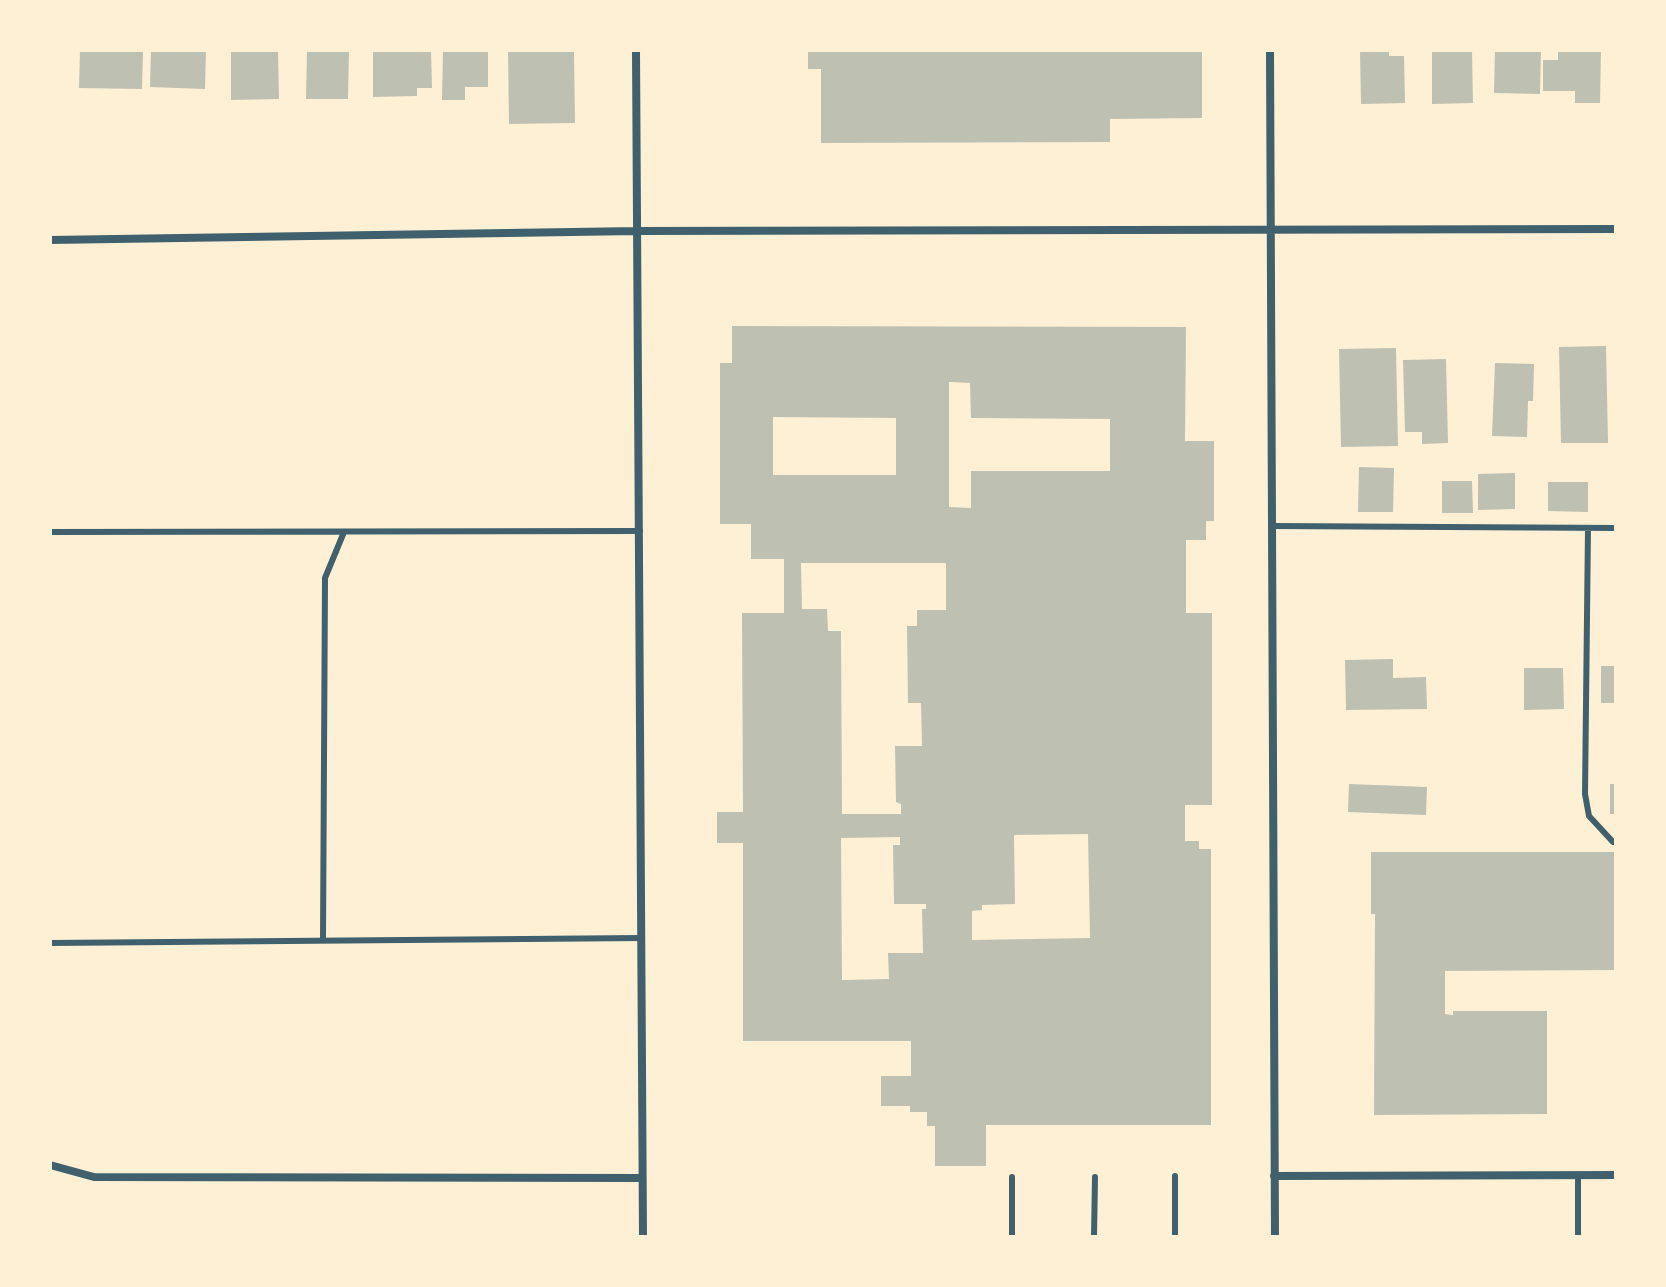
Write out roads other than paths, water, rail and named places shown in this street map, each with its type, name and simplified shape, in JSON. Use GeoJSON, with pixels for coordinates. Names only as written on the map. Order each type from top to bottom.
{"type":"FeatureCollection","features":[{"type":"Feature","properties":{"kind":"street"},"geometry":{"type":"LineString","coordinates":[[636,50],[643,1237]]}},
{"type":"Feature","properties":{"kind":"street"},"geometry":{"type":"LineString","coordinates":[[1270,50],[1275,1237]]}},
{"type":"Feature","properties":{"kind":"street"},"geometry":{"type":"LineString","coordinates":[[50,240],[637,231],[1616,229]]}},
{"type":"Feature","properties":{"kind":"street"},"geometry":{"type":"LineString","coordinates":[[50,1165],[94,1177],[642,1178]]}},
{"type":"Feature","properties":{"kind":"street"},"geometry":{"type":"LineString","coordinates":[[1274,1176],[1616,1175]]}},
{"type":"Feature","properties":{"kind":"lane"},"geometry":{"type":"LineString","coordinates":[[1273,526],[1616,528]]}},
{"type":"Feature","properties":{"kind":"lane"},"geometry":{"type":"LineString","coordinates":[[1588,528],[1585,794],[1589,816],[1616,842]]}},
{"type":"Feature","properties":{"kind":"lane"},"geometry":{"type":"LineString","coordinates":[[50,532],[640,531]]}},
{"type":"Feature","properties":{"kind":"lane"},"geometry":{"type":"LineString","coordinates":[[323,940],[325,578],[344,532]]}},
{"type":"Feature","properties":{"kind":"lane"},"geometry":{"type":"LineString","coordinates":[[50,943],[642,938]]}},
{"type":"Feature","properties":{"kind":"lane"},"geometry":{"type":"LineString","coordinates":[[1578,1175],[1578,1237]]}},
{"type":"Feature","properties":{"kind":"lane"},"geometry":{"type":"LineString","coordinates":[[1175,1176],[1175,1237]]}},
{"type":"Feature","properties":{"kind":"lane"},"geometry":{"type":"LineString","coordinates":[[1012,1177],[1012,1237]]}},
{"type":"Feature","properties":{"kind":"lane"},"geometry":{"type":"LineString","coordinates":[[1094,1237],[1095,1177]]}}]}
